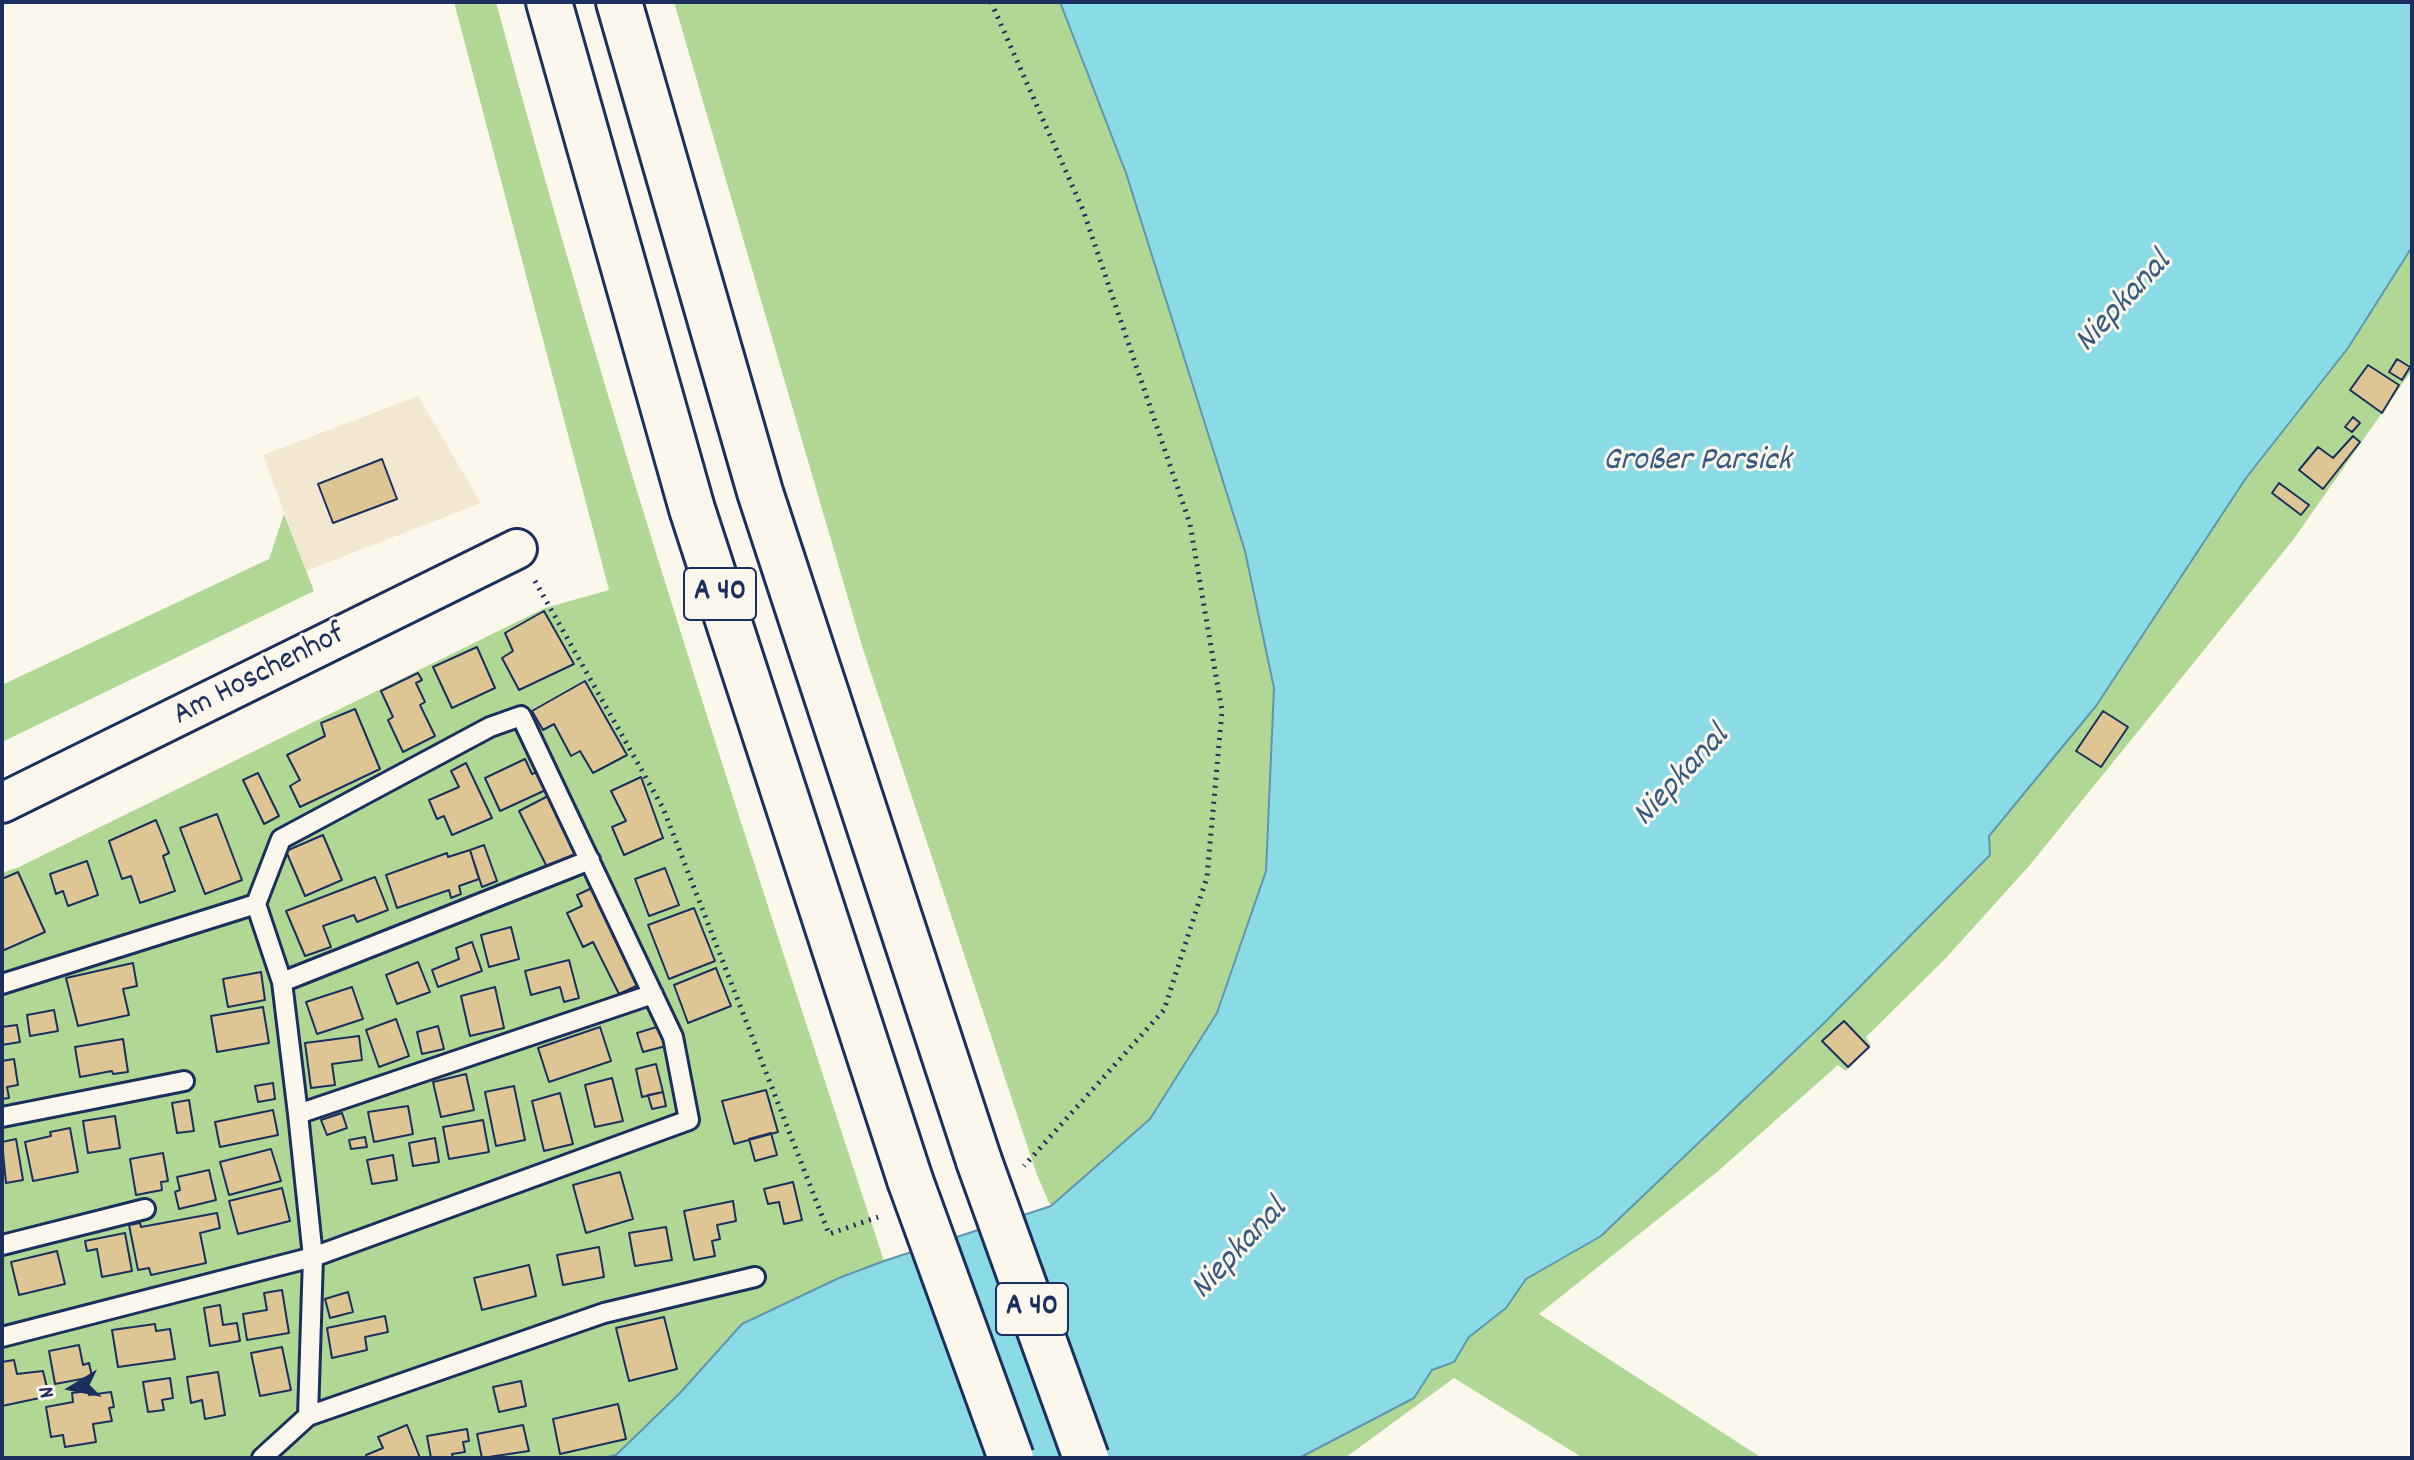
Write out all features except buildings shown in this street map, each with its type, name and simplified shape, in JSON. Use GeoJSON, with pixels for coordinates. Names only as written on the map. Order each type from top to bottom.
{"type":"FeatureCollection","features":[{"type":"Feature","properties":{"kind":"highway","name":"A 40"},"geometry":{"type":"LineString","coordinates":[[549,2],[692,509],[898,1197],[1011,1458]]}},
{"type":"Feature","properties":{"kind":"highway","name":"A 40"},"geometry":{"type":"LineString","coordinates":[[619,2],[760,492],[996,1165],[1086,1458]]}},
{"type":"Feature","properties":{"kind":"street","name":"Am Hoschenhof"},"geometry":{"type":"LineString","coordinates":[[2,803],[517,549]]}},
{"type":"Feature","properties":{"kind":"lane"},"geometry":{"type":"LineString","coordinates":[[2,1337],[313,1257],[689,1120],[673,1037],[521,716],[490,727],[281,839],[256,904],[282,982],[313,1257],[308,1416]]}},
{"type":"Feature","properties":{"kind":"lane"},"geometry":{"type":"LineString","coordinates":[[282,982],[590,860]]}},
{"type":"Feature","properties":{"kind":"lane"},"geometry":{"type":"LineString","coordinates":[[2,984],[256,904]]}},
{"type":"Feature","properties":{"kind":"lane"},"geometry":{"type":"LineString","coordinates":[[298,1114],[653,994]]}},
{"type":"Feature","properties":{"kind":"lane"},"geometry":{"type":"LineString","coordinates":[[2,1117],[184,1081]]}},
{"type":"Feature","properties":{"kind":"lane"},"geometry":{"type":"LineString","coordinates":[[2,1245],[145,1209]]}},
{"type":"Feature","properties":{"kind":"lane"},"geometry":{"type":"LineString","coordinates":[[262,1458],[308,1416],[604,1313],[755,1277]]}},
{"type":"Feature","properties":{"kind":"path"},"geometry":{"type":"LineString","coordinates":[[991,2],[1083,210],[1190,524],[1222,711],[1207,877],[1164,1010],[1026,1165],[996,1165]]}},
{"type":"Feature","properties":{"kind":"path"},"geometry":{"type":"LineString","coordinates":[[517,549],[663,808],[829,1234],[898,1197]]}},
{"type":"Feature","properties":{"kind":"shaded area"},"geometry":{"type":"Polygon","coordinates":[[[418,396],[481,503],[306,571],[263,455],[418,396]]]}},
{"type":"Feature","properties":{"kind":"green space"},"geometry":{"type":"Polygon","coordinates":[[[454,2],[496,2],[633,477],[731,791],[884,1261],[839,1278],[742,1324],[680,1393],[616,1455],[604,1458],[2,1458],[2,873],[545,608],[609,590],[454,2]]]}},
{"type":"Feature","properties":{"kind":"green space"},"geometry":{"type":"Polygon","coordinates":[[[674,2],[1060,2],[1126,173],[1197,394],[1245,551],[1274,688],[1266,871],[1218,1013],[1150,1119],[1051,1207],[1037,1175],[862,646],[674,2]]]}},
{"type":"Feature","properties":{"kind":"green space"},"geometry":{"type":"Polygon","coordinates":[[[2412,247],[2412,370],[2293,540],[2029,866],[1945,959],[1866,1037],[1871,1046],[1846,1071],[1838,1065],[1717,1172],[1539,1314],[1762,1458],[1583,1458],[1454,1378],[1345,1458],[1299,1458],[1414,1398],[1432,1370],[1454,1362],[1469,1337],[1506,1308],[1526,1279],[1601,1236],[1822,1025],[1990,855],[1989,836],[2096,706],[2246,478],[2348,348],[2412,247]]]}},
{"type":"Feature","properties":{"kind":"green space"},"geometry":{"type":"Polygon","coordinates":[[[284,514],[314,591],[2,742],[2,685],[269,559],[284,514]]]}},
{"type":"Feature","properties":{"kind":"water","name":"Großer Parsick"},"geometry":{"type":"Polygon","coordinates":[[[1060,2],[2412,2],[2412,247],[2348,348],[2246,478],[2096,706],[1989,836],[1990,855],[1822,1025],[1601,1236],[1526,1279],[1506,1308],[1469,1337],[1454,1362],[1432,1370],[1414,1398],[1299,1458],[604,1458],[616,1455],[680,1393],[742,1324],[839,1278],[1051,1206],[1150,1119],[1217,1013],[1266,871],[1274,688],[1245,551],[1126,173],[1060,2]]]}},
{"type":"Feature","properties":{"kind":"water label","name":"Niepkanal"},"geometry":{"type":"Point","coordinates":[2125,304]}},
{"type":"Feature","properties":{"kind":"water label","name":"Niepkanal"},"geometry":{"type":"Point","coordinates":[1683,778]}},
{"type":"Feature","properties":{"kind":"water label","name":"Niepkanal"},"geometry":{"type":"Point","coordinates":[1241,1251]}}]}
